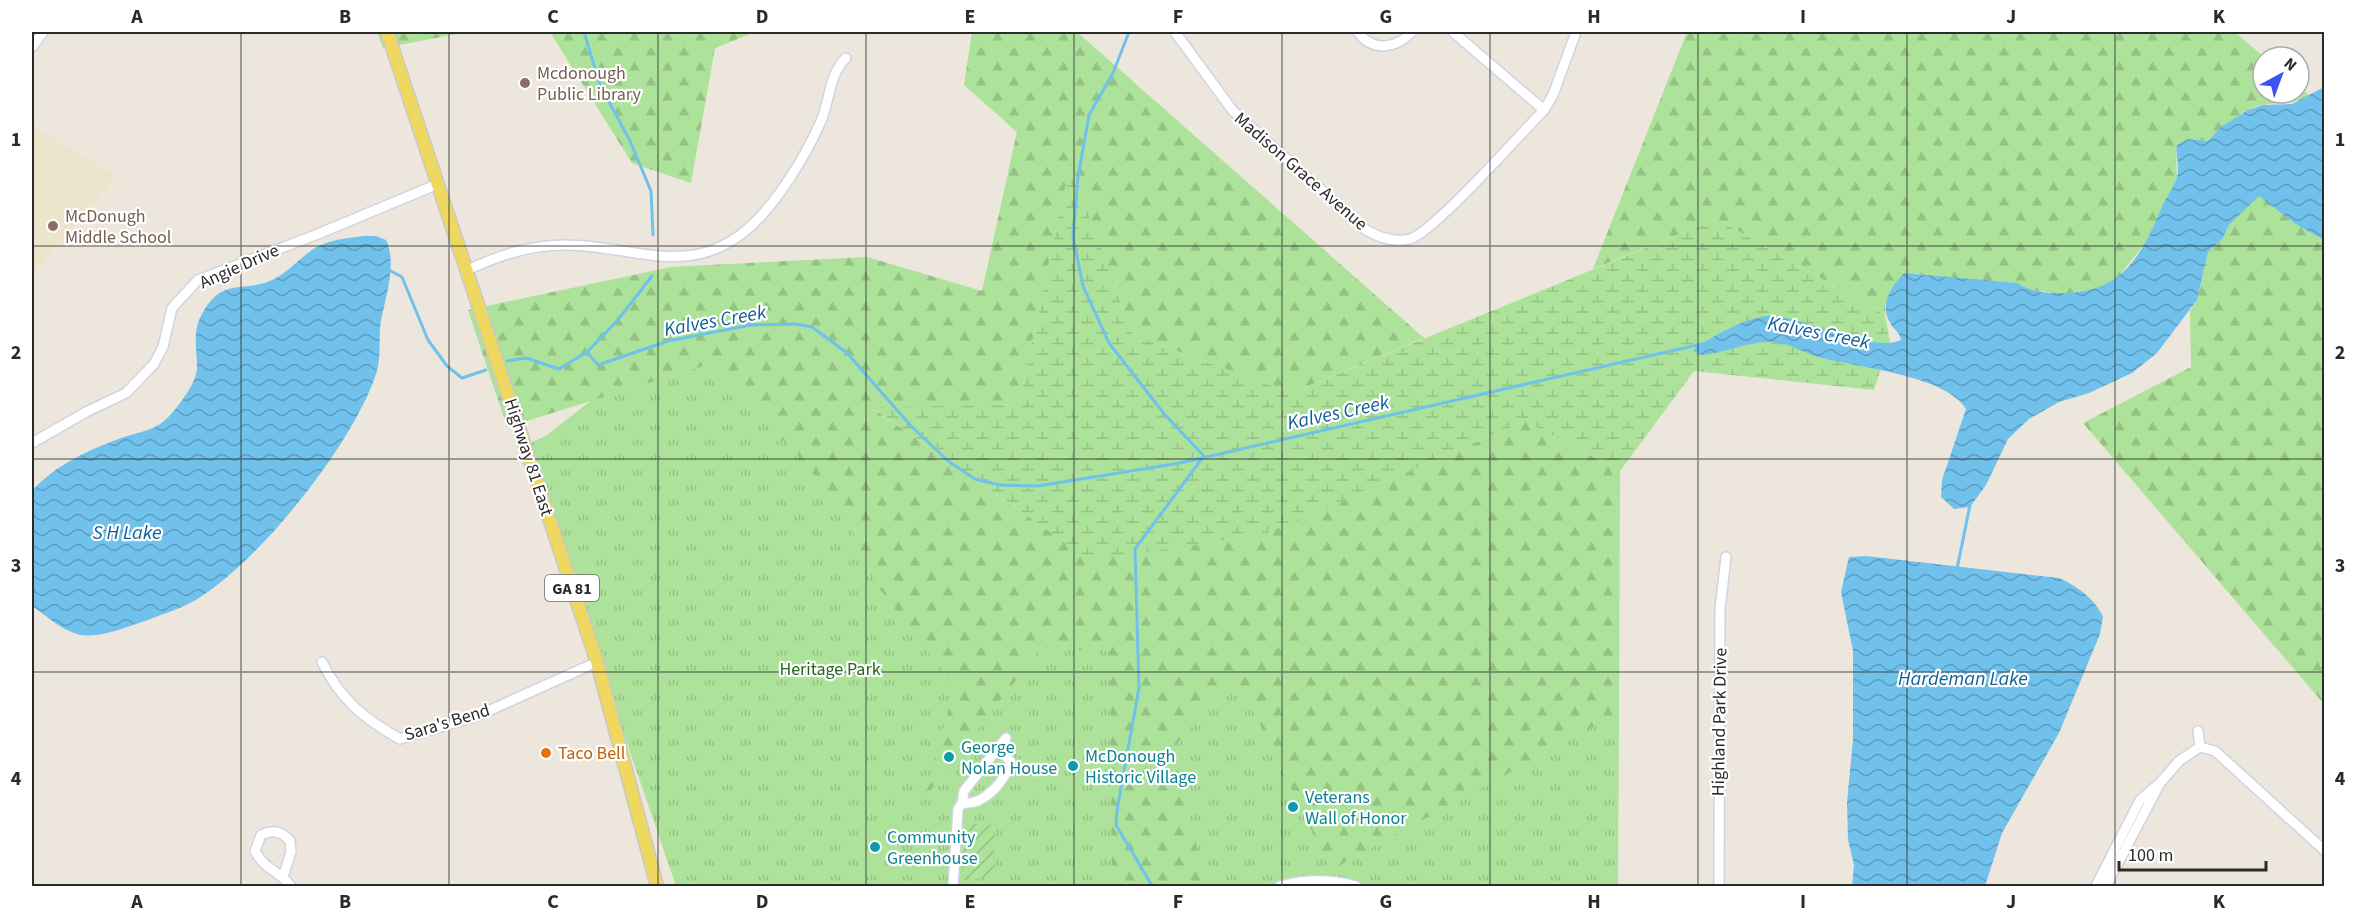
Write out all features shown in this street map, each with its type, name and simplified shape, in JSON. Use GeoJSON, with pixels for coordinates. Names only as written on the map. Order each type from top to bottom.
{"type":"FeatureCollection","features":[{"type":"Feature","properties":{"kind":"main road","name":"Highway 81 East"},"geometry":{"type":"LineString","coordinates":[[387,32],[597,662],[657,886]]}},
{"type":"Feature","properties":{"kind":"street"},"geometry":{"type":"LineString","coordinates":[[32,38],[37,32]]}},
{"type":"Feature","properties":{"kind":"street"},"geometry":{"type":"LineString","coordinates":[[32,47],[42,32]]}},
{"type":"Feature","properties":{"kind":"street","name":"Madison Grace Avenue"},"geometry":{"type":"LineString","coordinates":[[1174,32],[1233,111],[1366,230],[1388,240],[1412,239],[1423,232],[1544,110],[1553,95],[1576,32]]}},
{"type":"Feature","properties":{"kind":"street"},"geometry":{"type":"LineString","coordinates":[[1358,32],[1370,44],[1383,46],[1397,44],[1412,32]]}},
{"type":"Feature","properties":{"kind":"street"},"geometry":{"type":"LineString","coordinates":[[1453,32],[1544,110]]}},
{"type":"Feature","properties":{"kind":"street"},"geometry":{"type":"LineString","coordinates":[[465,271],[505,253],[532,247],[597,246],[660,257],[681,258],[727,245],[753,223],[802,159],[822,118],[837,69],[846,58]]}},
{"type":"Feature","properties":{"kind":"street","name":"Angie Drive"},"geometry":{"type":"LineString","coordinates":[[32,443],[86,412],[126,393],[154,364],[163,347],[172,308],[198,279],[318,234],[438,184]]}},
{"type":"Feature","properties":{"kind":"street","name":"Highland Park Drive"},"geometry":{"type":"LineString","coordinates":[[1719,886],[1720,609],[1726,557]]}},
{"type":"Feature","properties":{"kind":"street","name":"Sara's Bend"},"geometry":{"type":"LineString","coordinates":[[322,662],[335,689],[372,723],[400,739],[477,716],[597,662]]}},
{"type":"Feature","properties":{"kind":"street"},"geometry":{"type":"LineString","coordinates":[[2198,731],[2200,747]]}},
{"type":"Feature","properties":{"kind":"street"},"geometry":{"type":"LineString","coordinates":[[953,886],[956,815],[962,803],[964,791],[1006,738]]}},
{"type":"Feature","properties":{"kind":"street"},"geometry":{"type":"LineString","coordinates":[[2106,886],[2160,783],[2179,760],[2200,747],[2215,751],[2325,850]]}},
{"type":"Feature","properties":{"kind":"street"},"geometry":{"type":"LineString","coordinates":[[962,803],[972,804],[986,798],[1009,769],[1011,762],[998,748]]}},
{"type":"Feature","properties":{"kind":"street"},"geometry":{"type":"LineString","coordinates":[[2096,886],[2140,800],[2160,783]]}},
{"type":"Feature","properties":{"kind":"street"},"geometry":{"type":"LineString","coordinates":[[283,877],[291,852],[290,840],[283,834],[268,831],[261,835],[255,851],[266,867],[283,877],[291,886]]}},
{"type":"Feature","properties":{"kind":"street"},"geometry":{"type":"LineString","coordinates":[[1280,886],[1303,880],[1329,880],[1356,886]]}},
{"type":"Feature","properties":{"kind":"shaded area","name":"McDonugh Middle School"},"geometry":{"type":"Polygon","coordinates":[[[32,125],[117,176],[32,275],[32,125]]]}},
{"type":"Feature","properties":{"kind":"green space"},"geometry":{"type":"Polygon","coordinates":[[[377,32],[467,32],[383,48],[377,32]]]}},
{"type":"Feature","properties":{"kind":"green space"},"geometry":{"type":"Polygon","coordinates":[[[550,32],[755,32],[715,48],[691,183],[632,163],[550,32]]]}},
{"type":"Feature","properties":{"kind":"green space"},"geometry":{"type":"Polygon","coordinates":[[[972,32],[1077,32],[1424,338],[1291,393],[1133,335],[1070,165],[1019,404],[874,409],[1090,560],[1262,535],[1525,421],[1620,471],[1619,713],[1331,870],[1236,676],[1172,749],[1207,886],[1112,886],[1110,651],[1041,648],[923,800],[955,687],[879,588],[835,497],[713,363],[507,427],[468,310],[671,267],[867,257],[982,291],[1017,132],[964,85],[972,32]]]}},
{"type":"Feature","properties":{"kind":"green space"},"geometry":{"type":"Polygon","coordinates":[[[1687,32],[2235,32],[2251,46],[2251,105],[2264,105],[2248,110],[2234,119],[2208,141],[2188,139],[2176,151],[2177,178],[2150,237],[2118,277],[2099,289],[2072,295],[2029,290],[2018,283],[1930,277],[1915,273],[1885,304],[1885,315],[1717,219],[1593,269],[1687,32]]]}},
{"type":"Feature","properties":{"kind":"green space"},"geometry":{"type":"Polygon","coordinates":[[[1070,164],[1133,335],[1291,393],[1717,219],[1885,315],[1890,341],[1874,390],[1694,371],[1620,471],[1525,421],[1262,535],[1090,560],[873,408],[1019,404],[1070,164]]]}},
{"type":"Feature","properties":{"kind":"green space"},"geometry":{"type":"Polygon","coordinates":[[[2259,195],[2297,225],[2324,240],[2324,704],[2083,423],[2191,367],[2190,311],[2197,300],[2208,252],[2223,238],[2229,225],[2259,195]]]}},
{"type":"Feature","properties":{"kind":"green space","name":"Heritage Park"},"geometry":{"type":"Polygon","coordinates":[[[742,282],[971,504],[1135,531],[1531,454],[1598,723],[1619,713],[1618,886],[676,886],[525,446],[547,435],[742,282]]]}},
{"type":"Feature","properties":{"kind":"green space"},"geometry":{"type":"Polygon","coordinates":[[[965,823],[994,825],[995,876],[962,881],[965,823]]]}},
{"type":"Feature","properties":{"kind":"water"},"geometry":{"type":"Polygon","coordinates":[[[2324,87],[2324,240],[2297,225],[2259,196],[2229,225],[2223,238],[2208,252],[2197,300],[2157,353],[2132,373],[2089,393],[2059,402],[2029,419],[2008,439],[1986,485],[1970,507],[1954,509],[1941,497],[1942,480],[1966,409],[1956,398],[1940,388],[1900,374],[1815,356],[1776,343],[1752,344],[1702,355],[1693,351],[1698,345],[1730,328],[1748,320],[1766,316],[1796,320],[1872,342],[1888,343],[1901,340],[1887,317],[1886,304],[1895,284],[1904,273],[2018,283],[2032,290],[2056,293],[2095,288],[2124,272],[2144,245],[2177,177],[2177,145],[2188,139],[2208,141],[2221,127],[2248,110],[2263,105],[2311,105],[2311,94],[2324,87]]]}},
{"type":"Feature","properties":{"kind":"water","name":"S H Lake"},"geometry":{"type":"Polygon","coordinates":[[[364,236],[376,236],[386,240],[391,259],[381,320],[376,374],[347,434],[325,467],[274,531],[246,560],[194,601],[119,630],[103,634],[82,635],[62,627],[32,606],[32,491],[51,473],[73,459],[126,436],[154,427],[169,417],[185,397],[196,374],[197,327],[202,314],[217,295],[225,290],[272,280],[312,250],[324,244],[364,236]]]}},
{"type":"Feature","properties":{"kind":"water","name":"Hardeman Lake"},"geometry":{"type":"Polygon","coordinates":[[[1866,556],[2059,578],[2085,594],[2096,605],[2103,617],[2100,634],[2059,733],[2002,833],[1985,886],[1852,886],[1854,865],[1848,840],[1847,802],[1853,740],[1853,651],[1841,592],[1849,557],[1866,556]]]}},
{"type":"Feature","properties":{"kind":"waterway"},"geometry":{"type":"LineString","coordinates":[[584,32],[600,85],[630,141],[651,191],[653,235]]}},
{"type":"Feature","properties":{"kind":"waterway"},"geometry":{"type":"LineString","coordinates":[[1129,32],[1113,73],[1089,115],[1078,177],[1073,237],[1083,286],[1109,343],[1165,415],[1204,456]]}},
{"type":"Feature","properties":{"kind":"waterway","name":"Kalves Creek"},"geometry":{"type":"LineString","coordinates":[[387,269],[402,277],[428,340],[447,366],[462,378],[486,370]]}},
{"type":"Feature","properties":{"kind":"waterway"},"geometry":{"type":"LineString","coordinates":[[507,361],[526,358],[559,369],[587,352],[617,321],[652,276]]}},
{"type":"Feature","properties":{"kind":"waterway","name":"Kalves Creek"},"geometry":{"type":"LineString","coordinates":[[587,352],[598,365],[668,341],[751,325],[795,324],[812,327],[847,353],[911,426],[948,461],[975,479],[1000,485],[1038,486],[1180,463],[1702,344]]}},
{"type":"Feature","properties":{"kind":"waterway","name":"Kalves Creek"},"geometry":{"type":"LineString","coordinates":[[1151,884],[1116,825],[1139,688],[1135,549],[1203,457]]}},
{"type":"Feature","properties":{"kind":"waterway"},"geometry":{"type":"LineString","coordinates":[[1957,569],[1970,505]]}},
{"type":"Feature","properties":{"kind":"place","name":"Mcdonough Public Library"},"geometry":{"type":"Point","coordinates":[525,83]}},
{"type":"Feature","properties":{"kind":"place","name":"McDonugh Middle School"},"geometry":{"type":"Point","coordinates":[53,226]}},
{"type":"Feature","properties":{"kind":"place","name":"Taco Bell"},"geometry":{"type":"Point","coordinates":[546,753]}},
{"type":"Feature","properties":{"kind":"place","name":"George Nolan House"},"geometry":{"type":"Point","coordinates":[949,757]}},
{"type":"Feature","properties":{"kind":"place","name":"McDonough Historic Village"},"geometry":{"type":"Point","coordinates":[1073,766]}},
{"type":"Feature","properties":{"kind":"place","name":"Veterans Wall of Honor"},"geometry":{"type":"Point","coordinates":[1293,807]}},
{"type":"Feature","properties":{"kind":"place","name":"Community Greenhouse"},"geometry":{"type":"Point","coordinates":[875,847]}}]}
